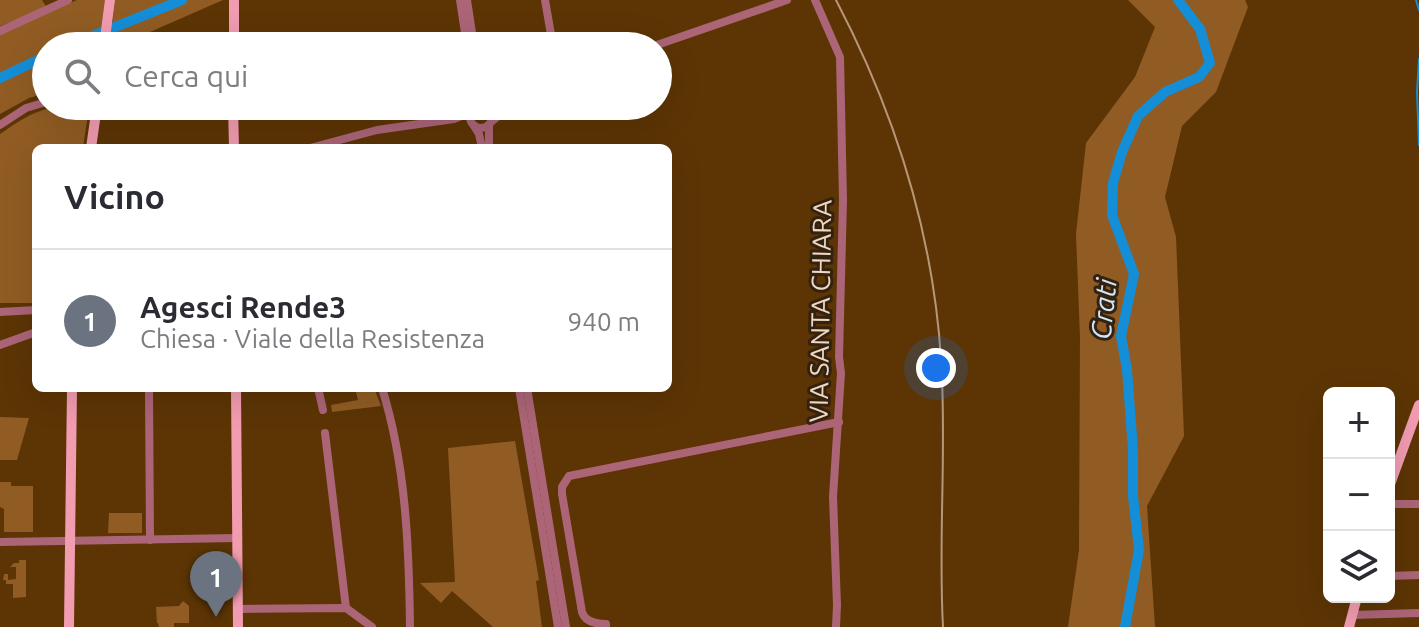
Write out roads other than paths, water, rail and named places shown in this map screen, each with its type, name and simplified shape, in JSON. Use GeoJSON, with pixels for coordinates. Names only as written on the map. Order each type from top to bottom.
{"type":"FeatureCollection","features":[{"type":"Feature","properties":{"kind":"main road"},"geometry":{"type":"LineString","coordinates":[[106,32],[110,0]]}},
{"type":"Feature","properties":{"kind":"main road"},"geometry":{"type":"LineString","coordinates":[[234,0],[234,32]]}},
{"type":"Feature","properties":{"kind":"main road"},"geometry":{"type":"LineString","coordinates":[[92,144],[95,120]]}},
{"type":"Feature","properties":{"kind":"main road"},"geometry":{"type":"LineString","coordinates":[[233,120],[234,144]]}},
{"type":"Feature","properties":{"kind":"main road"},"geometry":{"type":"LineString","coordinates":[[69,627],[72,392]]}},
{"type":"Feature","properties":{"kind":"main road"},"geometry":{"type":"LineString","coordinates":[[236,392],[238,627]]}},
{"type":"Feature","properties":{"kind":"main road"},"geometry":{"type":"LineString","coordinates":[[1395,471],[1419,405]]}},
{"type":"Feature","properties":{"kind":"main road"},"geometry":{"type":"LineString","coordinates":[[1349,627],[1355,603]]}},
{"type":"Feature","properties":{"kind":"street"},"geometry":{"type":"LineString","coordinates":[[0,31],[68,0]]}},
{"type":"Feature","properties":{"kind":"street"},"geometry":{"type":"LineString","coordinates":[[460,0],[465,32]]}},
{"type":"Feature","properties":{"kind":"street"},"geometry":{"type":"LineString","coordinates":[[467,0],[472,32]]}},
{"type":"Feature","properties":{"kind":"street"},"geometry":{"type":"LineString","coordinates":[[545,0],[551,32]]}},
{"type":"Feature","properties":{"kind":"street"},"geometry":{"type":"LineString","coordinates":[[672,40],[787,0]]}},
{"type":"Feature","properties":{"kind":"street","name":"VIA SANTA CHIARA"},"geometry":{"type":"LineString","coordinates":[[815,0],[840,57],[843,200],[839,311],[841,373],[833,497],[836,627]]}},
{"type":"Feature","properties":{"kind":"street"},"geometry":{"type":"LineString","coordinates":[[0,125],[32,106]]}},
{"type":"Feature","properties":{"kind":"street"},"geometry":{"type":"LineString","coordinates":[[331,144],[377,130],[447,120]]}},
{"type":"Feature","properties":{"kind":"street"},"geometry":{"type":"LineString","coordinates":[[457,120],[484,128],[494,120]]}},
{"type":"Feature","properties":{"kind":"street"},"geometry":{"type":"LineString","coordinates":[[471,120],[481,144]]}},
{"type":"Feature","properties":{"kind":"street"},"geometry":{"type":"LineString","coordinates":[[489,144],[490,120]]}},
{"type":"Feature","properties":{"kind":"street"},"geometry":{"type":"LineString","coordinates":[[0,312],[32,313]]}},
{"type":"Feature","properties":{"kind":"street"},"geometry":{"type":"LineString","coordinates":[[0,345],[32,333]]}},
{"type":"Feature","properties":{"kind":"street"},"geometry":{"type":"LineString","coordinates":[[149,392],[150,540]]}},
{"type":"Feature","properties":{"kind":"street"},"geometry":{"type":"LineString","coordinates":[[319,392],[323,410]]}},
{"type":"Feature","properties":{"kind":"street"},"geometry":{"type":"LineString","coordinates":[[383,392],[391,414],[409,541],[410,627]]}},
{"type":"Feature","properties":{"kind":"street"},"geometry":{"type":"LineString","coordinates":[[520,392],[558,627]]}},
{"type":"Feature","properties":{"kind":"street"},"geometry":{"type":"LineString","coordinates":[[528,392],[566,627]]}},
{"type":"Feature","properties":{"kind":"street"},"geometry":{"type":"LineString","coordinates":[[606,627],[606,624],[586,618],[582,612],[562,494],[562,487],[569,476],[839,422]]}},
{"type":"Feature","properties":{"kind":"street"},"geometry":{"type":"LineString","coordinates":[[325,433],[346,608]]}},
{"type":"Feature","properties":{"kind":"street"},"geometry":{"type":"LineString","coordinates":[[1395,504],[1419,504]]}},
{"type":"Feature","properties":{"kind":"street"},"geometry":{"type":"LineString","coordinates":[[0,542],[236,538]]}},
{"type":"Feature","properties":{"kind":"street"},"geometry":{"type":"LineString","coordinates":[[1395,576],[1419,575]]}},
{"type":"Feature","properties":{"kind":"street"},"geometry":{"type":"LineString","coordinates":[[238,609],[346,608],[372,627]]}},
{"type":"Feature","properties":{"kind":"street"},"geometry":{"type":"LineString","coordinates":[[1352,615],[1419,613]]}},
{"type":"Feature","properties":{"kind":"waterway"},"geometry":{"type":"LineString","coordinates":[[103,32],[182,0]]}},
{"type":"Feature","properties":{"kind":"waterway","name":"Crati"},"geometry":{"type":"LineString","coordinates":[[1125,627],[1139,550],[1127,370],[1121,336],[1134,274],[1112,215],[1113,183],[1122,152],[1138,116],[1165,92],[1199,77],[1210,63],[1200,29],[1178,0]]}},
{"type":"Feature","properties":{"kind":"waterway"},"geometry":{"type":"LineString","coordinates":[[1416,0],[1419,10]]}},
{"type":"Feature","properties":{"kind":"waterway"},"geometry":{"type":"LineString","coordinates":[[1419,59],[1419,145]]}},
{"type":"Feature","properties":{"kind":"waterway"},"geometry":{"type":"LineString","coordinates":[[0,78],[32,63]]}},
{"type":"Feature","properties":{"kind":"railway"},"geometry":{"type":"LineString","coordinates":[[836,0],[893,130],[908,174],[930,265],[943,392],[943,627]]}},
{"type":"Feature","properties":{"kind":"place","name":"Agesci Rende3"},"geometry":{"type":"Point","coordinates":[216,617]}}]}
